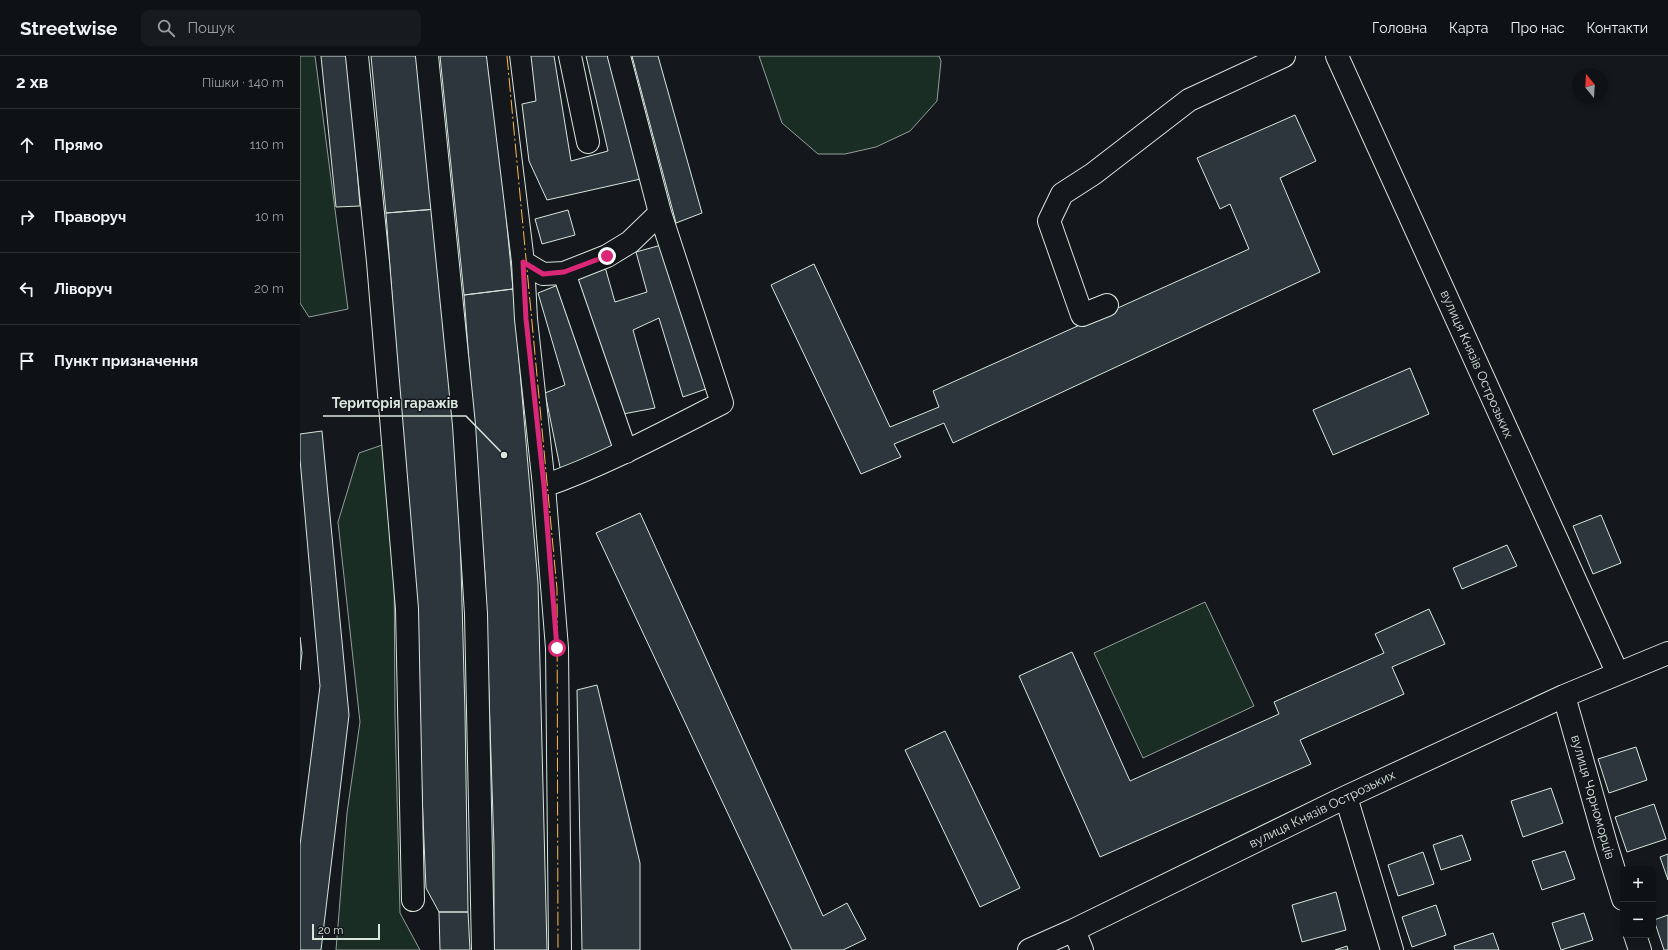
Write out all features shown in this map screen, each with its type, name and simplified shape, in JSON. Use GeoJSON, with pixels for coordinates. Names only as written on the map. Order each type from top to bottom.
{"type":"FeatureCollection","features":[{"type":"Feature","properties":{"kind":"street"},"geometry":{"type":"LineString","coordinates":[[357,56],[379,270],[408,609],[413,900]]}},
{"type":"Feature","properties":{"kind":"street"},"geometry":{"type":"LineString","coordinates":[[427,56],[464,425],[476,614],[483,950]]}},
{"type":"Feature","properties":{"kind":"street"},"geometry":{"type":"LineString","coordinates":[[498,56],[523,262],[526,319],[544,486],[557,648],[560,950]]}},
{"type":"Feature","properties":{"kind":"street"},"geometry":{"type":"LineString","coordinates":[[570,56],[588,142]]}},
{"type":"Feature","properties":{"kind":"street"},"geometry":{"type":"LineString","coordinates":[[544,486],[577,474],[626,452],[722,403],[660,213],[619,56]]}},
{"type":"Feature","properties":{"kind":"street"},"geometry":{"type":"LineString","coordinates":[[1107,304],[1082,315],[1049,221],[1062,194],[1093,174],[1189,100],[1284,56]]}},
{"type":"Feature","properties":{"kind":"street","name":"вулиця Князів Острозьких"},"geometry":{"type":"LineString","coordinates":[[1337,56],[1617,672]]}},
{"type":"Feature","properties":{"kind":"street"},"geometry":{"type":"LineString","coordinates":[[523,262],[543,274],[564,272],[607,256],[630,242],[660,213]]}},
{"type":"Feature","properties":{"kind":"street"},"geometry":{"type":"LineString","coordinates":[[564,272],[626,452]]}},
{"type":"Feature","properties":{"kind":"street","name":"вулиця Князів Острозьких"},"geometry":{"type":"LineString","coordinates":[[1029,950],[1074,930],[1346,797],[1617,672],[1668,653]]}},
{"type":"Feature","properties":{"kind":"street","name":"вулиця Чорноморців"},"geometry":{"type":"LineString","coordinates":[[1564,696],[1620,888]]}},
{"type":"Feature","properties":{"kind":"street"},"geometry":{"type":"LineString","coordinates":[[1346,797],[1392,950]]}},
{"type":"Feature","properties":{"kind":"street"},"geometry":{"type":"LineString","coordinates":[[1074,930],[1082,950]]}},
{"type":"Feature","properties":{"kind":"street"},"geometry":{"type":"LineString","coordinates":[[1636,938],[1640,950]]}},
{"type":"Feature","properties":{"kind":"green space"},"geometry":{"type":"Polygon","coordinates":[[[300,56],[315,56],[348,309],[309,317],[300,303],[300,56]]]}},
{"type":"Feature","properties":{"kind":"green space"},"geometry":{"type":"Polygon","coordinates":[[[759,56],[939,56],[941,61],[937,101],[910,131],[876,147],[845,154],[818,154],[782,123],[759,56]]]}},
{"type":"Feature","properties":{"kind":"green space"},"geometry":{"type":"Polygon","coordinates":[[[385,444],[394,558],[395,717],[400,913],[420,950],[336,950],[347,813],[360,722],[338,522],[359,453],[385,444]]]}},
{"type":"Feature","properties":{"kind":"green space"},"geometry":{"type":"Polygon","coordinates":[[[1205,602],[1254,706],[1143,758],[1094,653],[1205,602]]]}},
{"type":"Feature","properties":{"kind":"building"},"geometry":{"type":"Polygon","coordinates":[[[321,56],[348,56],[360,206],[336,207],[321,56]]]}},
{"type":"Feature","properties":{"kind":"building"},"geometry":{"type":"Polygon","coordinates":[[[371,56],[417,56],[437,209],[386,213],[371,56]]]}},
{"type":"Feature","properties":{"kind":"building"},"geometry":{"type":"Polygon","coordinates":[[[440,56],[491,56],[513,289],[464,295],[440,56]]]}},
{"type":"Feature","properties":{"kind":"building"},"geometry":{"type":"Polygon","coordinates":[[[531,56],[554,56],[571,161],[608,151],[586,56],[613,56],[645,178],[547,200],[529,161],[522,104],[536,101],[531,56]]]}},
{"type":"Feature","properties":{"kind":"building"},"geometry":{"type":"Polygon","coordinates":[[[632,56],[658,56],[702,213],[676,223],[632,56]]]}},
{"type":"Feature","properties":{"kind":"building"},"geometry":{"type":"Polygon","coordinates":[[[1295,115],[1316,161],[1280,178],[1320,272],[953,443],[944,423],[894,444],[901,457],[861,474],[771,285],[814,264],[890,427],[939,407],[933,391],[1249,249],[1230,204],[1220,209],[1197,158],[1295,115]]]}},
{"type":"Feature","properties":{"kind":"building"},"geometry":{"type":"Polygon","coordinates":[[[437,209],[458,457],[465,712],[468,912],[439,912],[426,888],[413,584],[386,213],[437,209]]]}},
{"type":"Feature","properties":{"kind":"building"},"geometry":{"type":"Polygon","coordinates":[[[568,210],[575,235],[542,244],[535,219],[568,210]]]}},
{"type":"Feature","properties":{"kind":"building"},"geometry":{"type":"Polygon","coordinates":[[[665,244],[706,389],[683,397],[659,318],[633,330],[655,408],[623,414],[576,279],[605,267],[615,302],[647,292],[636,252],[665,244]]]}},
{"type":"Feature","properties":{"kind":"building"},"geometry":{"type":"Polygon","coordinates":[[[563,283],[613,448],[561,472],[545,393],[565,385],[538,293],[563,283]]]}},
{"type":"Feature","properties":{"kind":"building"},"geometry":{"type":"Polygon","coordinates":[[[513,289],[538,583],[547,950],[494,950],[494,847],[485,575],[464,295],[513,289]]]}},
{"type":"Feature","properties":{"kind":"building"},"geometry":{"type":"Polygon","coordinates":[[[1410,368],[1429,414],[1333,455],[1313,410],[1410,368]]]}},
{"type":"Feature","properties":{"kind":"building"},"geometry":{"type":"Polygon","coordinates":[[[322,431],[349,715],[321,950],[300,950],[300,845],[320,686],[300,459],[300,434],[322,431]]]}},
{"type":"Feature","properties":{"kind":"building"},"geometry":{"type":"Polygon","coordinates":[[[640,513],[823,916],[847,903],[866,939],[843,950],[792,950],[596,533],[640,513]]]}},
{"type":"Feature","properties":{"kind":"building"},"geometry":{"type":"Polygon","coordinates":[[[1601,515],[1621,563],[1593,574],[1573,526],[1601,515]]]}},
{"type":"Feature","properties":{"kind":"building"},"geometry":{"type":"Polygon","coordinates":[[[1507,545],[1517,566],[1462,589],[1453,568],[1507,545]]]}},
{"type":"Feature","properties":{"kind":"building"},"geometry":{"type":"Polygon","coordinates":[[[1429,609],[1445,644],[1392,667],[1404,694],[1300,740],[1311,764],[1100,857],[1019,676],[1072,652],[1130,781],[1279,714],[1274,702],[1384,653],[1375,634],[1429,609]]]}},
{"type":"Feature","properties":{"kind":"building"},"geometry":{"type":"Polygon","coordinates":[[[300,637],[302,653],[300,670],[300,637]]]}},
{"type":"Feature","properties":{"kind":"building"},"geometry":{"type":"Polygon","coordinates":[[[597,685],[640,863],[640,950],[582,950],[577,690],[597,685]]]}},
{"type":"Feature","properties":{"kind":"building"},"geometry":{"type":"Polygon","coordinates":[[[945,731],[1020,888],[980,907],[905,750],[945,731]]]}},
{"type":"Feature","properties":{"kind":"building"},"geometry":{"type":"Polygon","coordinates":[[[1636,747],[1647,780],[1609,793],[1598,759],[1636,747]]]}},
{"type":"Feature","properties":{"kind":"building"},"geometry":{"type":"Polygon","coordinates":[[[1551,788],[1563,823],[1523,837],[1511,801],[1551,788]]]}},
{"type":"Feature","properties":{"kind":"building"},"geometry":{"type":"Polygon","coordinates":[[[1654,804],[1666,839],[1627,852],[1615,817],[1654,804]]]}},
{"type":"Feature","properties":{"kind":"building"},"geometry":{"type":"Polygon","coordinates":[[[1462,835],[1471,860],[1441,870],[1433,845],[1462,835]]]}},
{"type":"Feature","properties":{"kind":"building"},"geometry":{"type":"Polygon","coordinates":[[[1565,851],[1575,879],[1542,890],[1532,861],[1565,851]]]}},
{"type":"Feature","properties":{"kind":"building"},"geometry":{"type":"Polygon","coordinates":[[[1423,852],[1434,884],[1398,896],[1388,865],[1423,852]]]}},
{"type":"Feature","properties":{"kind":"building"},"geometry":{"type":"Polygon","coordinates":[[[1668,854],[1668,880],[1660,857],[1668,854]]]}},
{"type":"Feature","properties":{"kind":"building"},"geometry":{"type":"Polygon","coordinates":[[[1336,892],[1346,930],[1302,942],[1292,905],[1336,892]]]}},
{"type":"Feature","properties":{"kind":"building"},"geometry":{"type":"Polygon","coordinates":[[[1436,905],[1446,935],[1412,947],[1402,917],[1436,905]]]}},
{"type":"Feature","properties":{"kind":"building"},"geometry":{"type":"Polygon","coordinates":[[[439,912],[468,912],[470,950],[440,950],[439,912]]]}},
{"type":"Feature","properties":{"kind":"building"},"geometry":{"type":"Polygon","coordinates":[[[1584,913],[1593,940],[1561,950],[1552,923],[1584,913]]]}},
{"type":"Feature","properties":{"kind":"building"},"geometry":{"type":"Polygon","coordinates":[[[1668,915],[1668,950],[1664,950],[1656,926],[1656,919],[1668,915]]]}},
{"type":"Feature","properties":{"kind":"building"},"geometry":{"type":"Polygon","coordinates":[[[1493,933],[1499,950],[1455,950],[1454,946],[1493,933]]]}},
{"type":"Feature","properties":{"kind":"building"},"geometry":{"type":"Polygon","coordinates":[[[1347,946],[1348,950],[1335,950],[1347,946]]]}},
{"type":"Feature","properties":{"kind":"power"},"geometry":{"type":"LineString","coordinates":[[507,56],[557,589],[558,950]]}},
{"type":"Feature","properties":{"kind":"place","name":"Територія гаражів"},"geometry":{"type":"Point","coordinates":[504,455]}},
{"type":"Feature","properties":{"kind":"route"},"geometry":{"type":"LineString","coordinates":[[557,648],[548,551],[544,486],[526,319],[523,262],[543,274],[564,272],[607,256]]}}]}
